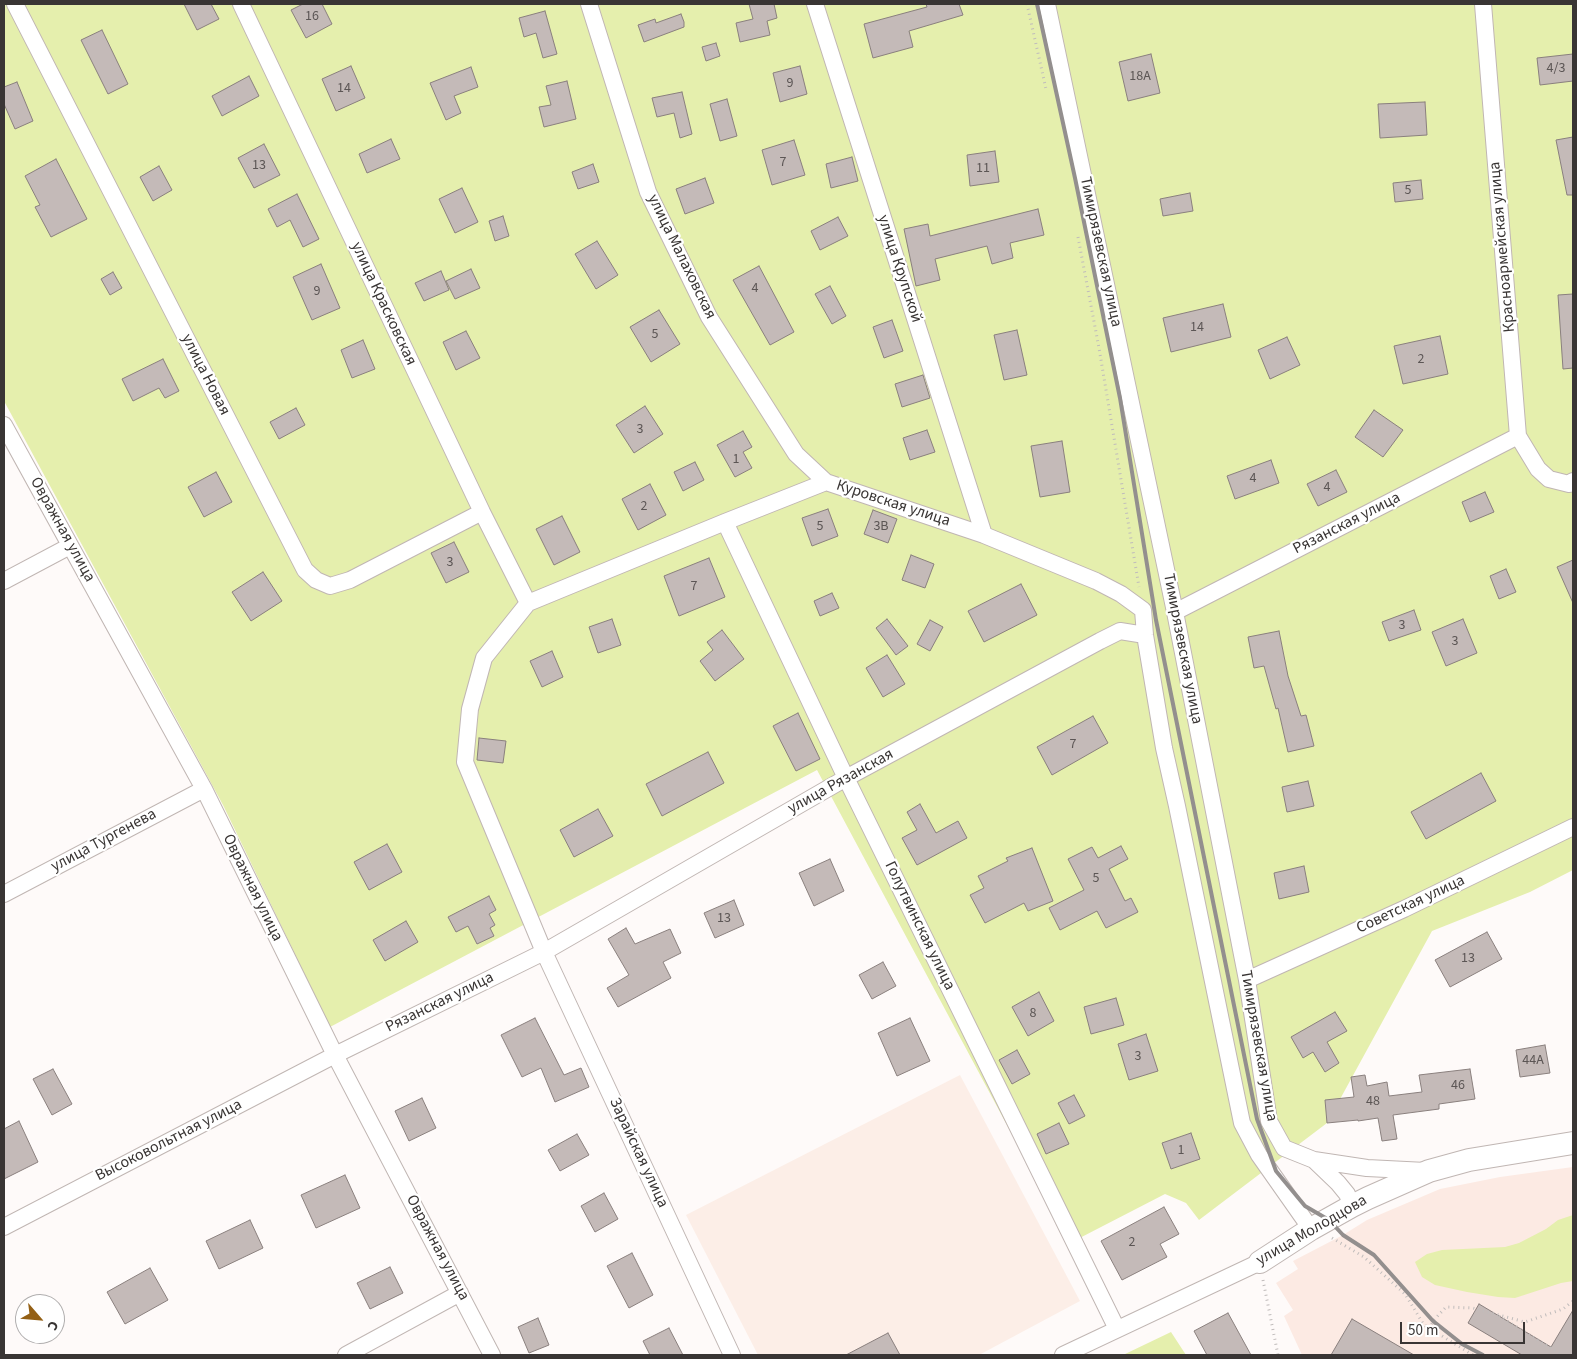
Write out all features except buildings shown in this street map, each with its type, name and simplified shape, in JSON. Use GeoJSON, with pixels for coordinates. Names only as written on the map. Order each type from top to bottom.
{"type":"FeatureCollection","features":[{"type":"Feature","properties":{"kind":"street","name":"улица Новая"},"geometry":{"type":"LineString","coordinates":[[15,4],[305,570],[316,580],[330,586],[350,580],[482,512]]}},
{"type":"Feature","properties":{"kind":"street","name":"улица Красковская"},"geometry":{"type":"LineString","coordinates":[[241,4],[482,512],[528,603]]}},
{"type":"Feature","properties":{"kind":"street","name":"улица Малаховская"},"geometry":{"type":"LineString","coordinates":[[589,4],[648,192],[709,317],[796,454],[826,482]]}},
{"type":"Feature","properties":{"kind":"street","name":"улица Крупской"},"geometry":{"type":"LineString","coordinates":[[815,4],[984,535]]}},
{"type":"Feature","properties":{"kind":"street","name":"Тимирязевская улица"},"geometry":{"type":"LineString","coordinates":[[1047,4],[1175,612],[1246,980],[1269,1121],[1284,1148],[1314,1160],[1367,1168],[1429,1171]]}},
{"type":"Feature","properties":{"kind":"street","name":"Красноармейская улица"},"geometry":{"type":"LineString","coordinates":[[1483,4],[1518,436],[1538,469],[1549,479],[1569,484],[1573,481]]}},
{"type":"Feature","properties":{"kind":"street","name":"Овражная улица"},"geometry":{"type":"LineString","coordinates":[[4,425],[204,789],[335,1055],[492,1355]]}},
{"type":"Feature","properties":{"kind":"street","name":"Рязанская улица"},"geometry":{"type":"LineString","coordinates":[[1175,612],[1518,436]]}},
{"type":"Feature","properties":{"kind":"street","name":"Куровская улица"},"geometry":{"type":"LineString","coordinates":[[528,603],[826,482],[984,535],[1096,581],[1121,594],[1142,610]]}},
{"type":"Feature","properties":{"kind":"street","name":"Голутвинская улица"},"geometry":{"type":"LineString","coordinates":[[726,522],[846,778],[1117,1329]]}},
{"type":"Feature","properties":{"kind":"street"},"geometry":{"type":"LineString","coordinates":[[4,581],[70,546]]}},
{"type":"Feature","properties":{"kind":"street","name":"Зарайская улица"},"geometry":{"type":"LineString","coordinates":[[528,603],[484,658],[470,709],[465,762],[544,952],[732,1355]]}},
{"type":"Feature","properties":{"kind":"street"},"geometry":{"type":"LineString","coordinates":[[1142,610],[1164,748],[1242,1123],[1259,1155],[1315,1227]]}},
{"type":"Feature","properties":{"kind":"street","name":"улица Рязанская"},"geometry":{"type":"LineString","coordinates":[[544,952],[846,778],[1120,631],[1145,635]]}},
{"type":"Feature","properties":{"kind":"street","name":"улица Тургенева"},"geometry":{"type":"LineString","coordinates":[[4,894],[204,789]]}},
{"type":"Feature","properties":{"kind":"street","name":"Советская улица"},"geometry":{"type":"LineString","coordinates":[[1246,980],[1404,909],[1573,827]]}},
{"type":"Feature","properties":{"kind":"street","name":"Рязанская улица"},"geometry":{"type":"LineString","coordinates":[[335,1055],[544,952]]}},
{"type":"Feature","properties":{"kind":"street","name":"Высоковольтная улица"},"geometry":{"type":"LineString","coordinates":[[4,1227],[335,1055]]}},
{"type":"Feature","properties":{"kind":"street","name":"улица Молодцова"},"geometry":{"type":"LineString","coordinates":[[1063,1355],[1260,1262],[1352,1206],[1429,1171],[1469,1160],[1573,1143]]}},
{"type":"Feature","properties":{"kind":"street"},"geometry":{"type":"LineString","coordinates":[[1314,1160],[1338,1183],[1347,1194],[1352,1206]]}},
{"type":"Feature","properties":{"kind":"street"},"geometry":{"type":"LineString","coordinates":[[346,1355],[460,1293]]}},
{"type":"Feature","properties":{"kind":"path"},"geometry":{"type":"LineString","coordinates":[[1027,4],[1047,93]]}},
{"type":"Feature","properties":{"kind":"path","name":"Тимирязевская улица"},"geometry":{"type":"LineString","coordinates":[[1077,234],[1099,348],[1142,610]]}},
{"type":"Feature","properties":{"kind":"path"},"geometry":{"type":"LineString","coordinates":[[1315,1227],[1364,1257],[1405,1294],[1424,1325],[1473,1355]]}},
{"type":"Feature","properties":{"kind":"path"},"geometry":{"type":"LineString","coordinates":[[1260,1262],[1278,1354]]}},
{"type":"Feature","properties":{"kind":"path"},"geometry":{"type":"LineString","coordinates":[[1430,1329],[1433,1321],[1446,1307],[1473,1308],[1525,1322],[1563,1309],[1573,1301]]}},
{"type":"Feature","properties":{"kind":"path"},"geometry":{"type":"LineString","coordinates":[[1496,1314],[1562,1355]]}},
{"type":"Feature","properties":{"kind":"shaded area"},"geometry":{"type":"Polygon","coordinates":[[[960,1075],[1080,1301],[979,1355],[758,1355],[686,1215],[960,1075]]]}},
{"type":"Feature","properties":{"kind":"shaded area"},"geometry":{"type":"Polygon","coordinates":[[[1573,1167],[1573,1355],[1302,1355],[1284,1316],[1293,1310],[1276,1283],[1298,1269],[1293,1261],[1367,1220],[1440,1189],[1500,1177],[1573,1167]]]}},
{"type":"Feature","properties":{"kind":"green space"},"geometry":{"type":"Polygon","coordinates":[[[4,4],[1573,4],[1573,870],[1530,892],[1432,931],[1327,1123],[1199,1220],[1186,1203],[1165,1194],[1070,1243],[817,770],[330,1027],[223,805],[4,401],[4,4]]]}},
{"type":"Feature","properties":{"kind":"green space"},"geometry":{"type":"Polygon","coordinates":[[[1573,1215],[1573,1281],[1515,1298],[1498,1297],[1435,1285],[1422,1277],[1415,1262],[1427,1254],[1442,1250],[1505,1247],[1519,1243],[1546,1229],[1558,1220],[1573,1215]]]}},
{"type":"Feature","properties":{"kind":"green space"},"geometry":{"type":"Polygon","coordinates":[[[1171,1332],[1186,1355],[1123,1355],[1171,1332]]]}},
{"type":"Feature","properties":{"kind":"railway"},"geometry":{"type":"LineString","coordinates":[[1037,4],[1120,398],[1156,620],[1257,1119],[1276,1171],[1305,1206],[1329,1220],[1343,1235],[1374,1255],[1433,1321],[1462,1344],[1483,1355]]}}]}
